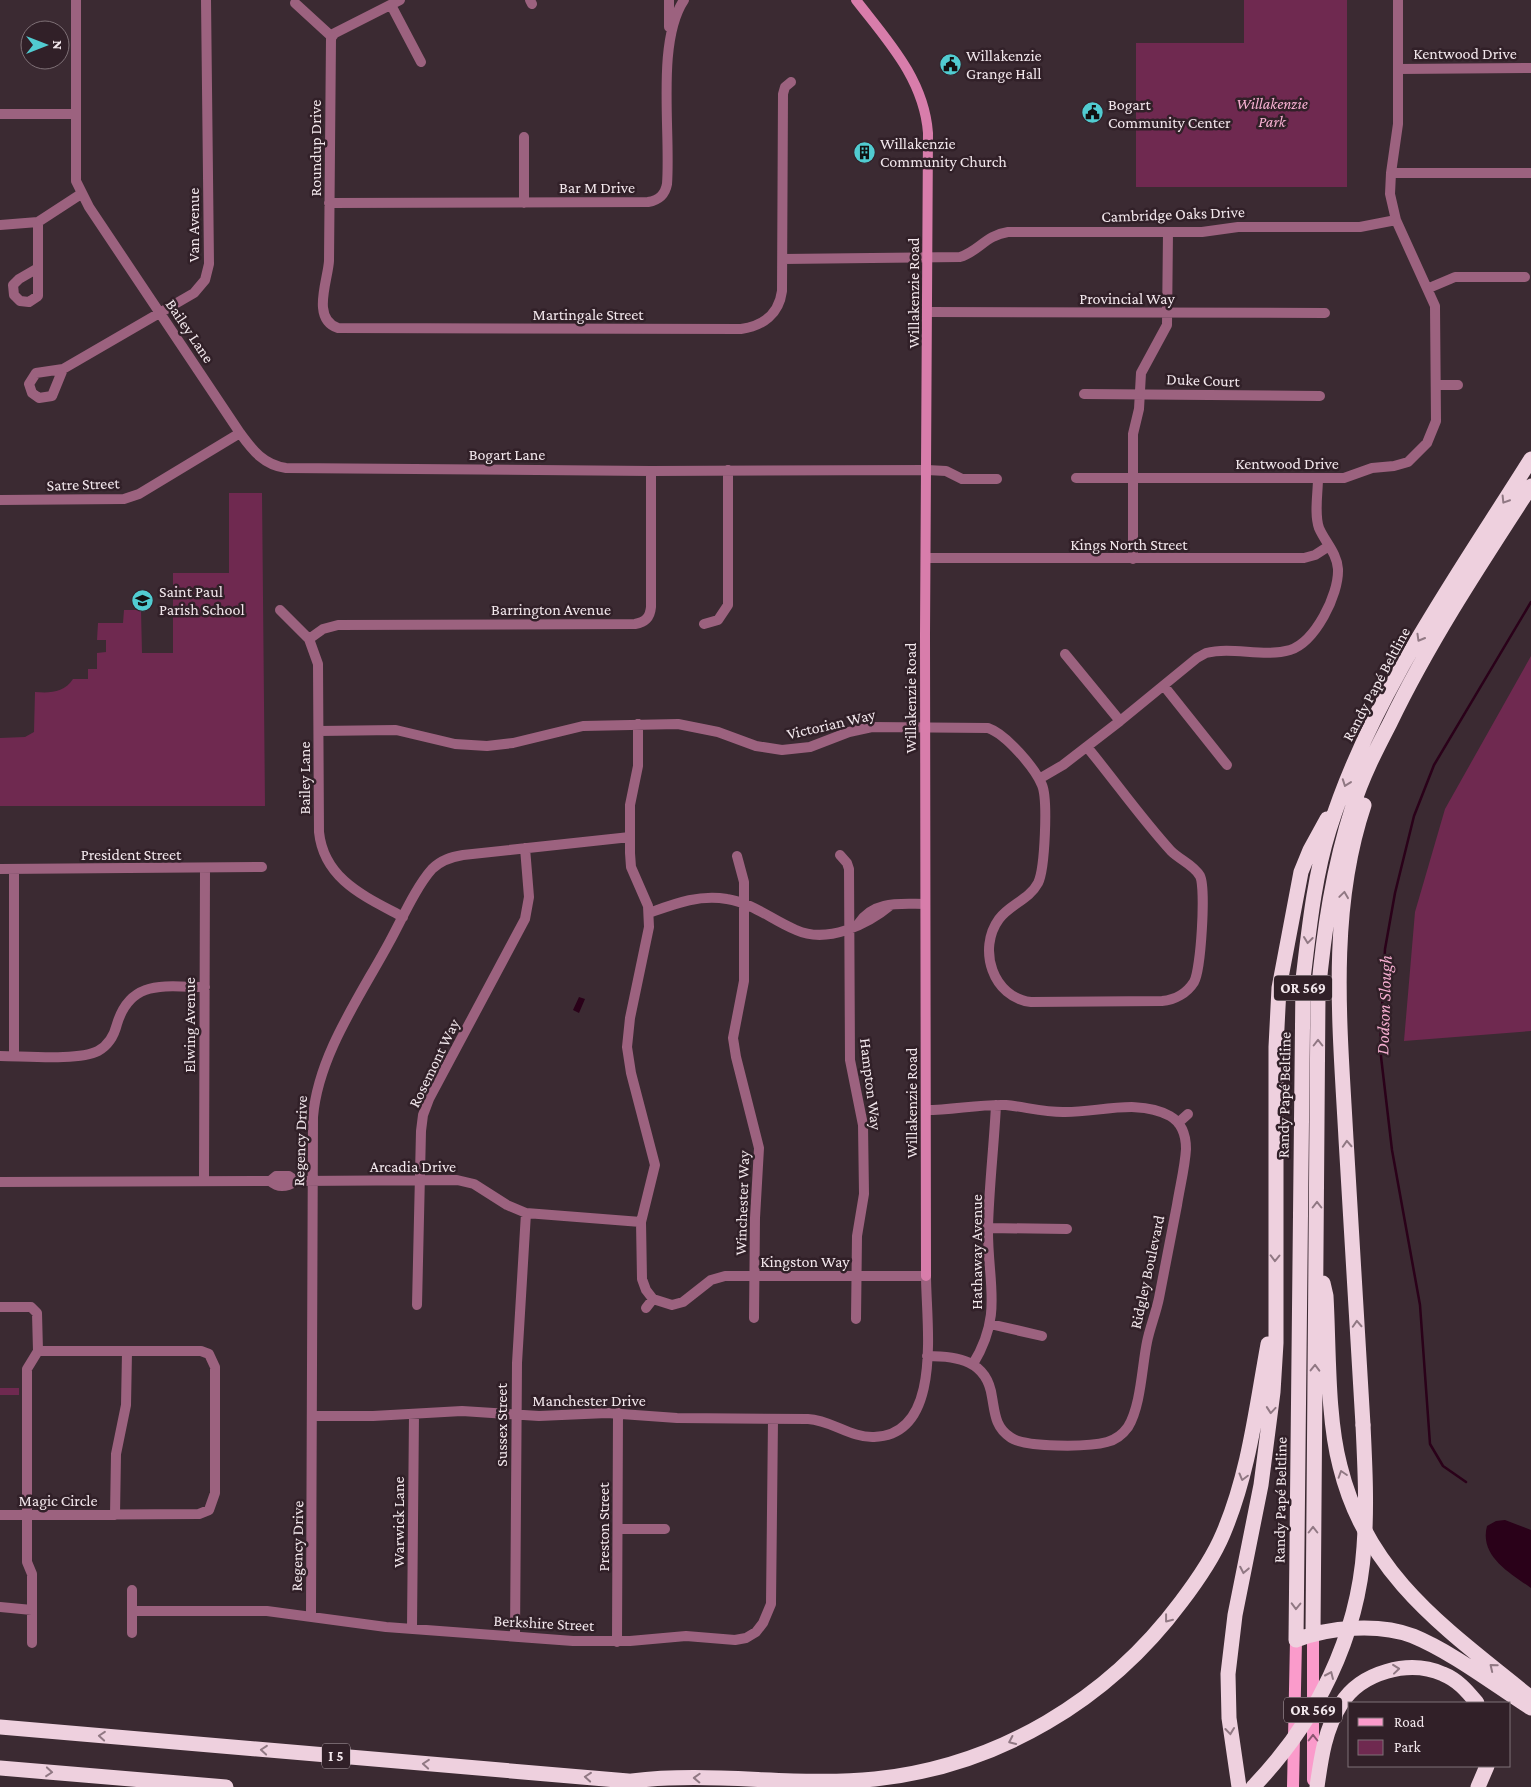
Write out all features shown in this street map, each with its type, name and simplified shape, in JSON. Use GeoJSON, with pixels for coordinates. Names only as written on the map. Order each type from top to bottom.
{"type":"FeatureCollection","features":[{"type":"Feature","properties":{"kind":"highway","name":"Randy Papé Beltline"},"geometry":{"type":"LineString","coordinates":[[1296,1640],[1303,979],[1318,877],[1328,831],[1348,776],[1386,697],[1531,458]]}},
{"type":"Feature","properties":{"kind":"highway","name":"Randy Papé Beltline"},"geometry":{"type":"LineString","coordinates":[[1313,1633],[1318,995],[1323,936],[1331,890],[1353,805],[1368,767],[1416,670],[1531,486]]}},
{"type":"Feature","properties":{"kind":"highway"},"geometry":{"type":"LineString","coordinates":[[1254,1787],[1287,1749],[1315,1707],[1347,1634],[1358,1590],[1364,1549],[1366,1487],[1341,1045],[1339,946],[1344,897],[1363,809],[1376,768],[1463,593]]}},
{"type":"Feature","properties":{"kind":"highway"},"geometry":{"type":"LineString","coordinates":[[1239,1787],[1230,1732],[1228,1674],[1235,1615],[1268,1439],[1275,1368],[1276,1047],[1279,988],[1301,872],[1322,826],[1339,802]]}},
{"type":"Feature","properties":{"kind":"highway"},"geometry":{"type":"LineString","coordinates":[[1317,1256],[1326,1296],[1334,1426],[1340,1466],[1353,1506],[1372,1546],[1395,1578],[1432,1616],[1531,1698]]}},
{"type":"Feature","properties":{"kind":"highway"},"geometry":{"type":"LineString","coordinates":[[632,1781],[668,1776],[851,1781],[897,1776],[942,1767],[989,1752],[1070,1709],[1117,1673],[1154,1636],[1203,1571],[1222,1536],[1242,1480],[1254,1430],[1275,1309]]}},
{"type":"Feature","properties":{"kind":"highway"},"geometry":{"type":"LineString","coordinates":[[1296,1640],[1313,1633],[1360,1629],[1412,1636],[1439,1649],[1531,1708]]}},
{"type":"Feature","properties":{"kind":"highway"},"geometry":{"type":"LineString","coordinates":[[1315,1787],[1322,1752],[1331,1723],[1342,1702],[1360,1684],[1387,1670],[1414,1667],[1441,1673],[1455,1680],[1467,1690],[1476,1702]]}},
{"type":"Feature","properties":{"kind":"highway","name":"I 5"},"geometry":{"type":"LineString","coordinates":[[0,1727],[632,1781],[671,1787]]}},
{"type":"Feature","properties":{"kind":"highway"},"geometry":{"type":"LineString","coordinates":[[1480,1784],[1487,1767]]}},
{"type":"Feature","properties":{"kind":"highway"},"geometry":{"type":"LineString","coordinates":[[0,1768],[226,1787]]}},
{"type":"Feature","properties":{"kind":"main road","name":"Randy Papé Beltline"},"geometry":{"type":"LineString","coordinates":[[1313,1633],[1315,1787]]}},
{"type":"Feature","properties":{"kind":"main road","name":"Randy Papé Beltline"},"geometry":{"type":"LineString","coordinates":[[1293,1787],[1296,1640]]}},
{"type":"Feature","properties":{"kind":"street","name":"Bailey Lane"},"geometry":{"type":"LineString","coordinates":[[76,0],[75,172],[81,194],[240,433],[269,465],[286,468]]}},
{"type":"Feature","properties":{"kind":"street","name":"Van Avenue"},"geometry":{"type":"LineString","coordinates":[[63,369],[198,289],[206,280],[208,269],[206,0]]}},
{"type":"Feature","properties":{"kind":"street"},"geometry":{"type":"LineString","coordinates":[[668,43],[669,0]]}},
{"type":"Feature","properties":{"kind":"street","name":"Bar M Drive"},"geometry":{"type":"LineString","coordinates":[[330,202],[524,203],[648,202],[656,200],[662,195],[667,180],[668,43],[677,13],[684,0]]}},
{"type":"Feature","properties":{"kind":"street","name":"Willakenzie Road"},"geometry":{"type":"LineString","coordinates":[[856,0],[910,73],[923,102],[928,133],[925,727],[927,1356],[925,1388],[915,1415]]}},
{"type":"Feature","properties":{"kind":"street","name":"Kentwood Drive"},"geometry":{"type":"LineString","coordinates":[[1076,478],[1348,478],[1372,468],[1400,465],[1414,458],[1431,437],[1435,426],[1436,309],[1429,288],[1396,220],[1390,194],[1391,172],[1398,131],[1398,0]]}},
{"type":"Feature","properties":{"kind":"street"},"geometry":{"type":"LineString","coordinates":[[295,3],[331,36],[396,2],[421,62]]}},
{"type":"Feature","properties":{"kind":"street","name":"Roundup Drive"},"geometry":{"type":"LineString","coordinates":[[331,36],[330,260],[324,283],[324,315],[331,325],[341,329]]}},
{"type":"Feature","properties":{"kind":"street","name":"Kentwood Drive"},"geometry":{"type":"LineString","coordinates":[[1398,69],[1531,68]]}},
{"type":"Feature","properties":{"kind":"street","name":"Martingale Street"},"geometry":{"type":"LineString","coordinates":[[341,329],[752,327],[769,318],[778,306],[782,291],[783,94],[785,87],[791,82]]}},
{"type":"Feature","properties":{"kind":"street"},"geometry":{"type":"LineString","coordinates":[[0,114],[75,114]]}},
{"type":"Feature","properties":{"kind":"street"},"geometry":{"type":"LineString","coordinates":[[524,137],[524,203]]}},
{"type":"Feature","properties":{"kind":"street"},"geometry":{"type":"LineString","coordinates":[[1391,172],[1531,173]]}},
{"type":"Feature","properties":{"kind":"street"},"geometry":{"type":"LineString","coordinates":[[0,225],[38,222],[81,194]]}},
{"type":"Feature","properties":{"kind":"street","name":"Cambridge Oaks Drive"},"geometry":{"type":"LineString","coordinates":[[783,258],[928,258],[964,256],[988,238],[1008,232],[1202,232],[1238,227],[1360,226],[1396,220]]}},
{"type":"Feature","properties":{"kind":"street"},"geometry":{"type":"LineString","coordinates":[[38,222],[38,268]]}},
{"type":"Feature","properties":{"kind":"street"},"geometry":{"type":"LineString","coordinates":[[1134,559],[1133,434],[1139,412],[1142,368],[1165,331],[1168,313],[1168,232]]}},
{"type":"Feature","properties":{"kind":"street"},"geometry":{"type":"LineString","coordinates":[[1429,288],[1455,278],[1525,277]]}},
{"type":"Feature","properties":{"kind":"street","name":"Provincial Way"},"geometry":{"type":"LineString","coordinates":[[928,312],[1325,313]]}},
{"type":"Feature","properties":{"kind":"street"},"geometry":{"type":"LineString","coordinates":[[1436,385],[1458,385]]}},
{"type":"Feature","properties":{"kind":"street","name":"Duke Court"},"geometry":{"type":"LineString","coordinates":[[1084,394],[1320,396]]}},
{"type":"Feature","properties":{"kind":"street","name":"Satre Street"},"geometry":{"type":"LineString","coordinates":[[0,500],[124,499],[139,494],[240,433]]}},
{"type":"Feature","properties":{"kind":"street","name":"Bogart Lane"},"geometry":{"type":"LineString","coordinates":[[286,468],[651,471],[927,470],[946,471],[962,479],[997,479]]}},
{"type":"Feature","properties":{"kind":"street"},"geometry":{"type":"LineString","coordinates":[[704,624],[718,620],[728,605],[728,470]]}},
{"type":"Feature","properties":{"kind":"street","name":"Barrington Avenue"},"geometry":{"type":"LineString","coordinates":[[309,639],[323,629],[338,624],[635,624],[649,619],[651,607],[651,471]]}},
{"type":"Feature","properties":{"kind":"street"},"geometry":{"type":"LineString","coordinates":[[1039,779],[1060,767],[1087,747],[1206,653],[1285,651],[1296,648],[1308,640],[1318,627],[1336,582],[1337,562],[1318,525],[1318,478]]}},
{"type":"Feature","properties":{"kind":"street","name":"Kings North Street"},"geometry":{"type":"LineString","coordinates":[[926,558],[1304,558],[1315,556],[1329,546]]}},
{"type":"Feature","properties":{"kind":"street","name":"Bailey Lane"},"geometry":{"type":"LineString","coordinates":[[280,610],[309,639],[318,664],[319,832],[326,859],[336,874],[349,886],[403,917]]}},
{"type":"Feature","properties":{"kind":"street"},"geometry":{"type":"LineString","coordinates":[[1065,654],[1120,721]]}},
{"type":"Feature","properties":{"kind":"street"},"geometry":{"type":"LineString","coordinates":[[1164,686],[1227,765]]}},
{"type":"Feature","properties":{"kind":"street"},"geometry":{"type":"LineString","coordinates":[[638,724],[638,760],[630,805],[631,867],[649,913],[648,938],[628,1033],[630,1067],[655,1160],[641,1222],[642,1280],[652,1300],[646,1308]]}},
{"type":"Feature","properties":{"kind":"street","name":"Victorian Way"},"geometry":{"type":"LineString","coordinates":[[319,730],[396,730],[455,744],[488,746],[513,743],[574,727],[638,724],[694,726],[756,746],[782,750],[810,746],[864,728],[975,727],[995,730],[1010,742],[1039,779],[1044,791],[1043,870],[1030,895],[1006,912],[994,927],[991,956],[993,972],[998,984],[1014,997],[1032,1002],[1162,1001],[1173,999],[1184,992],[1193,982],[1198,971],[1204,896],[1201,879],[1196,870],[1172,852],[1087,747]]}},
{"type":"Feature","properties":{"kind":"street","name":"Regency Drive"},"geometry":{"type":"LineString","coordinates":[[311,1615],[314,1110],[322,1072],[329,1054],[403,917],[428,875],[442,861],[463,855],[630,837]]}},
{"type":"Feature","properties":{"kind":"street","name":"Rosemont Way"},"geometry":{"type":"LineString","coordinates":[[417,1304],[421,1131],[426,1107],[525,920],[529,897],[526,848]]}},
{"type":"Feature","properties":{"kind":"street","name":"Hampton Way"},"geometry":{"type":"LineString","coordinates":[[840,855],[848,863],[849,870],[850,1060],[863,1125],[864,1194],[857,1236],[856,1319]]}},
{"type":"Feature","properties":{"kind":"street","name":"Winchester Way"},"geometry":{"type":"LineString","coordinates":[[737,856],[743,876],[744,987],[733,1038],[759,1148],[755,1218],[754,1318]]}},
{"type":"Feature","properties":{"kind":"street","name":"President Street"},"geometry":{"type":"LineString","coordinates":[[0,869],[262,867]]}},
{"type":"Feature","properties":{"kind":"street","name":"Elwing Avenue"},"geometry":{"type":"LineString","coordinates":[[204,1181],[205,868]]}},
{"type":"Feature","properties":{"kind":"street"},"geometry":{"type":"LineString","coordinates":[[14,869],[14,1056]]}},
{"type":"Feature","properties":{"kind":"street"},"geometry":{"type":"LineString","coordinates":[[649,913],[700,898],[717,898],[744,903],[806,934],[828,934],[849,929],[860,923],[865,914],[880,906],[925,904]]}},
{"type":"Feature","properties":{"kind":"street"},"geometry":{"type":"LineString","coordinates":[[0,1056],[81,1056],[92,1054],[111,1040],[123,1008],[137,992],[154,987],[205,987]]}},
{"type":"Feature","properties":{"kind":"street"},"geometry":{"type":"LineString","coordinates":[[926,1110],[996,1105],[1063,1112],[1117,1108],[1145,1109],[1162,1113],[1178,1123],[1188,1114]]}},
{"type":"Feature","properties":{"kind":"street","name":"Hathaway Avenue"},"geometry":{"type":"LineString","coordinates":[[973,1364],[981,1350],[990,1324],[992,1296],[988,1228],[996,1105]]}},
{"type":"Feature","properties":{"kind":"street","name":"Ridgley Boulevard"},"geometry":{"type":"LineString","coordinates":[[973,1364],[989,1385],[998,1425],[1014,1440],[1032,1445],[1096,1444],[1114,1440],[1124,1432],[1131,1421],[1135,1407],[1147,1341],[1159,1299],[1185,1160],[1185,1136],[1178,1123]]}},
{"type":"Feature","properties":{"kind":"street","name":"Arcadia Drive"},"geometry":{"type":"LineString","coordinates":[[0,1182],[270,1181],[276,1186],[289,1185],[296,1181],[419,1180],[468,1182],[507,1205],[526,1213],[641,1222]]}},
{"type":"Feature","properties":{"kind":"street","name":"Sussex Street"},"geometry":{"type":"LineString","coordinates":[[515,1637],[517,1342],[526,1213]]}},
{"type":"Feature","properties":{"kind":"street"},"geometry":{"type":"LineString","coordinates":[[988,1228],[1067,1229]]}},
{"type":"Feature","properties":{"kind":"street","name":"Kingston Way"},"geometry":{"type":"LineString","coordinates":[[652,1300],[662,1304],[683,1302],[716,1278],[754,1276],[926,1276]]}},
{"type":"Feature","properties":{"kind":"street"},"geometry":{"type":"LineString","coordinates":[[0,1307],[31,1308],[37,1313],[38,1351],[27,1369],[27,1562],[32,1574],[32,1643]]}},
{"type":"Feature","properties":{"kind":"street"},"geometry":{"type":"LineString","coordinates":[[990,1324],[1042,1336]]}},
{"type":"Feature","properties":{"kind":"street"},"geometry":{"type":"LineString","coordinates":[[38,1351],[127,1352],[125,1413],[116,1454],[115,1514]]}},
{"type":"Feature","properties":{"kind":"street","name":"Magic Circle"},"geometry":{"type":"LineString","coordinates":[[0,1515],[199,1514],[209,1510],[215,1493],[215,1367],[212,1358],[201,1351],[127,1352]]}},
{"type":"Feature","properties":{"kind":"street"},"geometry":{"type":"LineString","coordinates":[[927,1356],[955,1356],[973,1364]]}},
{"type":"Feature","properties":{"kind":"street","name":"Manchester Drive"},"geometry":{"type":"LineString","coordinates":[[313,1416],[462,1411],[554,1416],[618,1413],[676,1418],[824,1420],[857,1434],[875,1437],[899,1430],[915,1415]]}},
{"type":"Feature","properties":{"kind":"street","name":"Preston Street"},"geometry":{"type":"LineString","coordinates":[[617,1642],[618,1413]]}},
{"type":"Feature","properties":{"kind":"street","name":"Warwick Lane"},"geometry":{"type":"LineString","coordinates":[[412,1629],[414,1414]]}},
{"type":"Feature","properties":{"kind":"street","name":"Berkshire Street"},"geometry":{"type":"LineString","coordinates":[[132,1611],[249,1610],[311,1615],[412,1629],[617,1642],[686,1636],[740,1640],[751,1636],[764,1623],[770,1610],[772,1597],[773,1419]]}},
{"type":"Feature","properties":{"kind":"street"},"geometry":{"type":"LineString","coordinates":[[618,1528],[665,1529]]}},
{"type":"Feature","properties":{"kind":"street"},"geometry":{"type":"LineString","coordinates":[[132,1590],[132,1633]]}},
{"type":"Feature","properties":{"kind":"street"},"geometry":{"type":"LineString","coordinates":[[0,1607],[32,1610]]}},
{"type":"Feature","properties":{"kind":"green space","name":"Willakenzie Park"},"geometry":{"type":"Polygon","coordinates":[[[1244,0],[1347,0],[1347,187],[1136,187],[1136,43],[1244,43],[1244,0]]]}},
{"type":"Feature","properties":{"kind":"green space","name":"Saint Paul Parish School"},"geometry":{"type":"Polygon","coordinates":[[[229,493],[262,493],[265,806],[0,806],[0,738],[25,737],[34,732],[35,692],[61,690],[73,679],[88,679],[88,669],[97,669],[97,653],[106,652],[106,640],[97,640],[98,623],[123,623],[124,610],[141,610],[142,653],[173,653],[173,573],[229,573],[229,493]]]}},
{"type":"Feature","properties":{"kind":"green space"},"geometry":{"type":"Polygon","coordinates":[[[1531,656],[1531,1031],[1404,1041],[1415,912],[1445,809],[1531,656]]]}},
{"type":"Feature","properties":{"kind":"green space"},"geometry":{"type":"Polygon","coordinates":[[[0,1388],[19,1388],[19,1395],[0,1395],[0,1388]]]}},
{"type":"Feature","properties":{"kind":"shaded area"},"geometry":{"type":"Polygon","coordinates":[[[579,997],[585,999],[579,1013],[573,1010],[579,997]]]}},
{"type":"Feature","properties":{"kind":"shaded area"},"geometry":{"type":"Polygon","coordinates":[[[1505,1520],[1531,1530],[1531,1588],[1498,1563],[1488,1546],[1486,1537],[1487,1526],[1496,1521],[1505,1520]]]}},
{"type":"Feature","properties":{"kind":"waterway","name":"Dodson Slough"},"geometry":{"type":"LineString","coordinates":[[1466,1482],[1443,1466],[1430,1444],[1420,1305],[1392,1150],[1380,1048],[1385,949],[1395,893],[1414,816],[1434,765],[1531,602]]}},
{"type":"Feature","properties":{"kind":"place","name":"Willakenzie Grange Hall"},"geometry":{"type":"Point","coordinates":[950,64]}},
{"type":"Feature","properties":{"kind":"place","name":"Bogart Community Center"},"geometry":{"type":"Point","coordinates":[1092,113]}},
{"type":"Feature","properties":{"kind":"place","name":"Willakenzie Community Church"},"geometry":{"type":"Point","coordinates":[864,152]}},
{"type":"Feature","properties":{"kind":"place","name":"Saint Paul Parish School"},"geometry":{"type":"Point","coordinates":[143,600]}}]}
